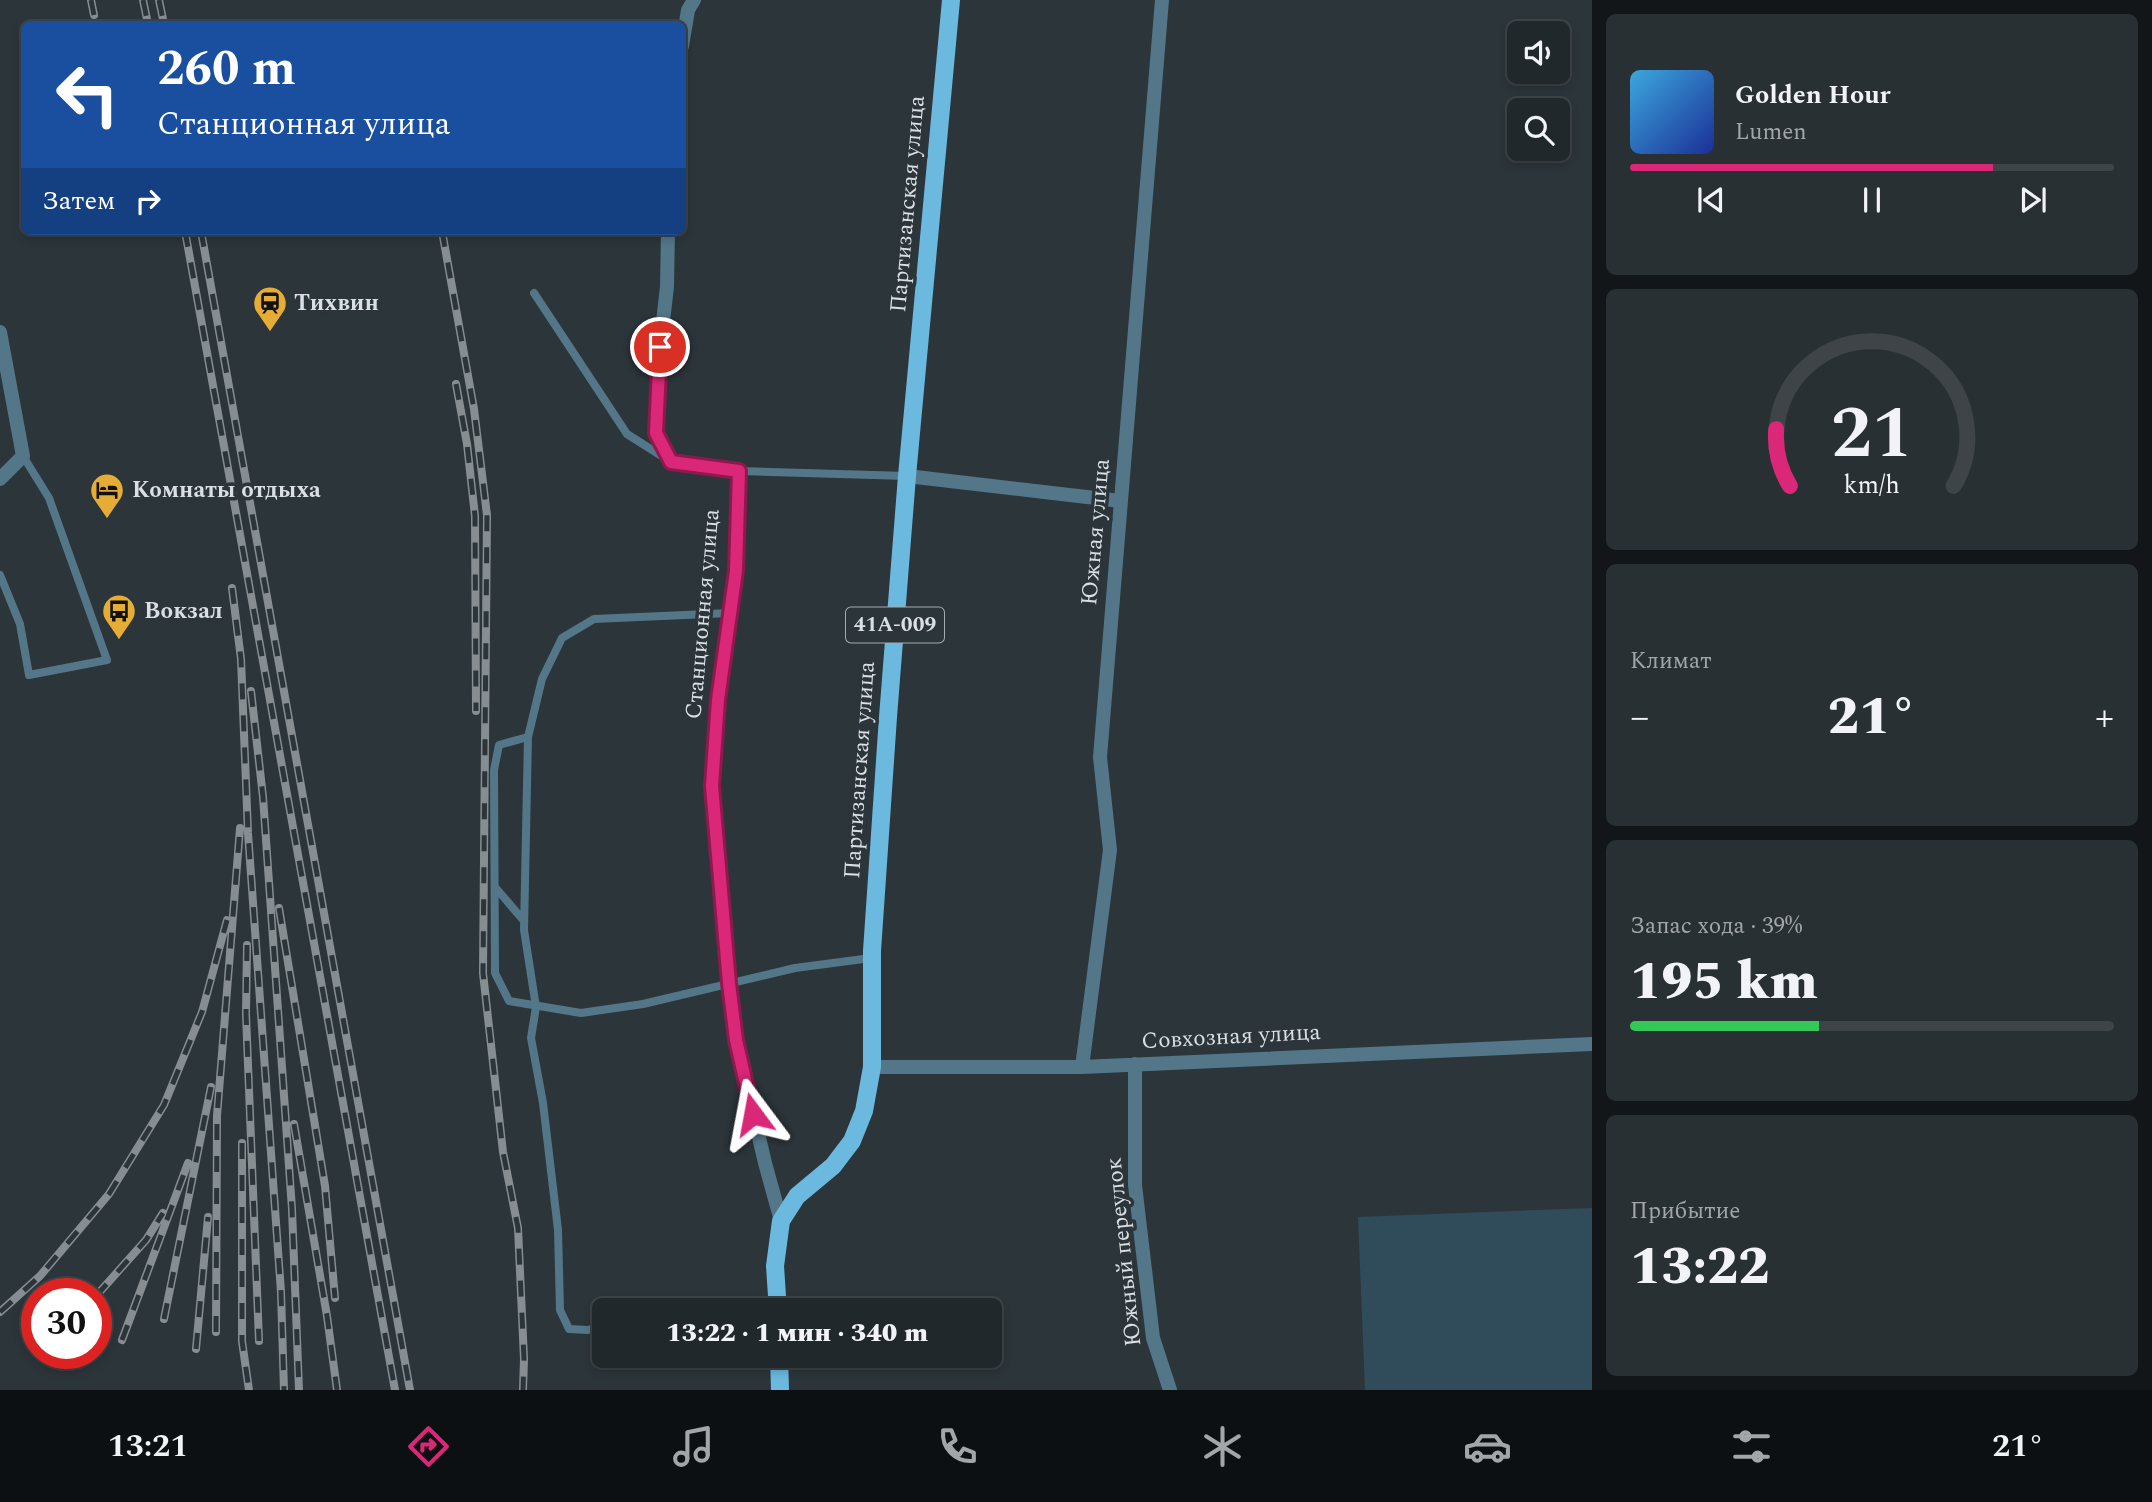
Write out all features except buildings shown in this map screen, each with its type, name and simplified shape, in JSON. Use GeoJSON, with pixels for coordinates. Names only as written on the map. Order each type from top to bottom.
{"type":"FeatureCollection","features":[{"type":"Feature","properties":{"kind":"main road","name":"Партизанская улица"},"geometry":{"type":"LineString","coordinates":[[781,1221],[797,1196],[833,1166],[852,1141],[864,1111],[872,1067],[872,958],[907,477],[951,0]]}},
{"type":"Feature","properties":{"kind":"main road","name":"Станционная улица"},"geometry":{"type":"LineString","coordinates":[[777,1298],[775,1266],[781,1221]]}},
{"type":"Feature","properties":{"kind":"main road"},"geometry":{"type":"LineString","coordinates":[[779,1368],[780,1390]]}},
{"type":"Feature","properties":{"kind":"street"},"geometry":{"type":"LineString","coordinates":[[686,22],[688,10],[694,0]]}},
{"type":"Feature","properties":{"kind":"street","name":"Южная улица"},"geometry":{"type":"LineString","coordinates":[[1082,1067],[1110,850],[1100,757],[1161,0]]}},
{"type":"Feature","properties":{"kind":"street"},"geometry":{"type":"LineString","coordinates":[[668,235],[667,287],[660,347],[656,433],[671,462],[739,471]]}},
{"type":"Feature","properties":{"kind":"street"},"geometry":{"type":"LineString","coordinates":[[0,332],[23,456],[0,479]]}},
{"type":"Feature","properties":{"kind":"street","name":"Станционная улица"},"geometry":{"type":"LineString","coordinates":[[739,471],[736,571],[718,700],[712,786],[736,1040],[781,1221]]}},
{"type":"Feature","properties":{"kind":"street"},"geometry":{"type":"LineString","coordinates":[[907,477],[1121,501]]}},
{"type":"Feature","properties":{"kind":"street","name":"Совхозная улица"},"geometry":{"type":"LineString","coordinates":[[872,1067],[1082,1067],[1592,1044]]}},
{"type":"Feature","properties":{"kind":"street","name":"Южный переулок"},"geometry":{"type":"LineString","coordinates":[[1135,1065],[1135,1185],[1153,1338],[1170,1390]]}},
{"type":"Feature","properties":{"kind":"lane"},"geometry":{"type":"LineString","coordinates":[[534,293],[627,433],[671,462]]}},
{"type":"Feature","properties":{"kind":"lane"},"geometry":{"type":"LineString","coordinates":[[0,575],[20,624],[29,675],[107,660],[49,498],[23,456]]}},
{"type":"Feature","properties":{"kind":"lane"},"geometry":{"type":"LineString","coordinates":[[739,471],[907,477]]}},
{"type":"Feature","properties":{"kind":"lane"},"geometry":{"type":"LineString","coordinates":[[592,1329],[569,1329],[560,1310],[558,1230],[543,1103],[531,1038],[536,1007],[524,921],[528,737],[542,679],[562,638],[594,619],[730,613]]}},
{"type":"Feature","properties":{"kind":"lane"},"geometry":{"type":"LineString","coordinates":[[528,737],[499,745],[494,771],[495,973],[509,1001],[582,1013],[643,1004],[795,968],[872,958]]}},
{"type":"Feature","properties":{"kind":"lane"},"geometry":{"type":"LineString","coordinates":[[495,887],[524,921]]}},
{"type":"Feature","properties":{"kind":"shaded area"},"geometry":{"type":"Polygon","coordinates":[[[1592,1208],[1592,1390],[1365,1390],[1358,1217],[1592,1208]]]}},
{"type":"Feature","properties":{"kind":"railway"},"geometry":{"type":"LineString","coordinates":[[91,0],[94,15]]}},
{"type":"Feature","properties":{"kind":"railway"},"geometry":{"type":"LineString","coordinates":[[143,0],[147,21]]}},
{"type":"Feature","properties":{"kind":"railway"},"geometry":{"type":"LineString","coordinates":[[159,0],[163,21]]}},
{"type":"Feature","properties":{"kind":"railway"},"geometry":{"type":"LineString","coordinates":[[186,235],[395,1390]]}},
{"type":"Feature","properties":{"kind":"railway"},"geometry":{"type":"LineString","coordinates":[[202,235],[410,1390]]}},
{"type":"Feature","properties":{"kind":"railway"},"geometry":{"type":"LineString","coordinates":[[443,235],[474,409],[487,515],[483,973],[503,1152],[518,1228],[523,1390]]}},
{"type":"Feature","properties":{"kind":"railway"},"geometry":{"type":"LineString","coordinates":[[456,384],[467,444],[475,516],[476,711]]}},
{"type":"Feature","properties":{"kind":"railway"},"geometry":{"type":"LineString","coordinates":[[232,588],[241,659],[248,833],[281,1292],[284,1390]]}},
{"type":"Feature","properties":{"kind":"railway"},"geometry":{"type":"LineString","coordinates":[[251,691],[263,797],[292,1209],[299,1390]]}},
{"type":"Feature","properties":{"kind":"railway"},"geometry":{"type":"LineString","coordinates":[[216,1332],[217,1116],[240,828]]}},
{"type":"Feature","properties":{"kind":"railway"},"geometry":{"type":"LineString","coordinates":[[279,908],[325,1186],[335,1298]]}},
{"type":"Feature","properties":{"kind":"railway"},"geometry":{"type":"LineString","coordinates":[[0,1312],[40,1276],[109,1194],[164,1105],[202,1012],[227,920]]}},
{"type":"Feature","properties":{"kind":"railway"},"geometry":{"type":"LineString","coordinates":[[247,945],[246,1014],[259,1341]]}},
{"type":"Feature","properties":{"kind":"railway"},"geometry":{"type":"LineString","coordinates":[[164,1319],[211,1087]]}},
{"type":"Feature","properties":{"kind":"railway"},"geometry":{"type":"LineString","coordinates":[[294,1124],[337,1390]]}},
{"type":"Feature","properties":{"kind":"railway"},"geometry":{"type":"LineString","coordinates":[[242,1143],[242,1341],[249,1390]]}},
{"type":"Feature","properties":{"kind":"railway"},"geometry":{"type":"LineString","coordinates":[[122,1340],[188,1163]]}},
{"type":"Feature","properties":{"kind":"railway"},"geometry":{"type":"LineString","coordinates":[[112,1278],[146,1240],[163,1213]]}},
{"type":"Feature","properties":{"kind":"railway"},"geometry":{"type":"LineString","coordinates":[[196,1349],[208,1217]]}},
{"type":"Feature","properties":{"kind":"place","name":"Тихвин"},"geometry":{"type":"Point","coordinates":[270,333]}},
{"type":"Feature","properties":{"kind":"place","name":"Комнаты отдыха"},"geometry":{"type":"Point","coordinates":[107,520]}},
{"type":"Feature","properties":{"kind":"place","name":"Вокзал"},"geometry":{"type":"Point","coordinates":[119,641]}},
{"type":"Feature","properties":{"kind":"route"},"geometry":{"type":"LineString","coordinates":[[660,347],[656,433],[671,462],[739,471],[736,571],[718,700],[712,786],[725,950],[736,1040],[753,1114]]}}]}
